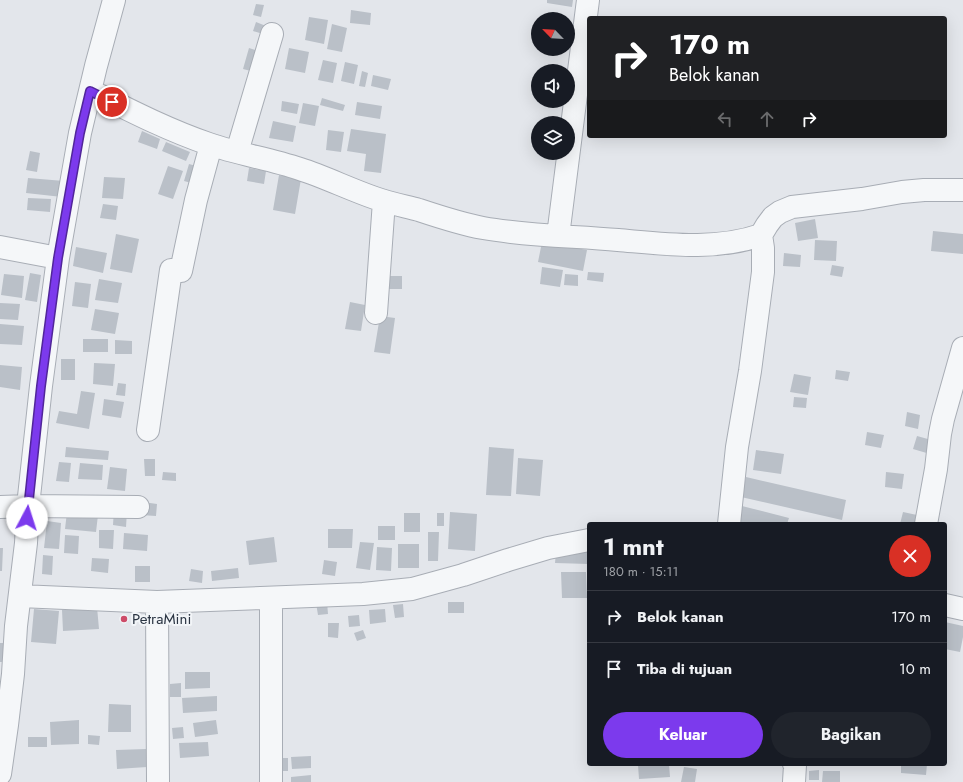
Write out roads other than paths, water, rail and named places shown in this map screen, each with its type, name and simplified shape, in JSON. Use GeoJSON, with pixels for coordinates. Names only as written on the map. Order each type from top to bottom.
{"type":"FeatureCollection","features":[{"type":"Feature","properties":{"kind":"street"},"geometry":{"type":"LineString","coordinates":[[0,774],[7,725],[16,626],[26,543],[28,506],[43,370],[58,258],[80,133],[114,0]]}},
{"type":"Feature","properties":{"kind":"street"},"geometry":{"type":"LineString","coordinates":[[558,236],[588,0]]}},
{"type":"Feature","properties":{"kind":"street"},"geometry":{"type":"LineString","coordinates":[[238,152],[272,34]]}},
{"type":"Feature","properties":{"kind":"street"},"geometry":{"type":"LineString","coordinates":[[90,91],[160,124],[211,145],[283,163],[376,199],[455,222],[507,231],[679,245],[712,244],[734,242],[761,235],[774,217],[780,212],[792,207],[862,199],[902,192],[924,190],[963,190]]}},
{"type":"Feature","properties":{"kind":"street"},"geometry":{"type":"LineString","coordinates":[[148,430],[170,270],[181,271],[196,200],[211,145]]}},
{"type":"Feature","properties":{"kind":"street"},"geometry":{"type":"LineString","coordinates":[[376,313],[384,201]]}},
{"type":"Feature","properties":{"kind":"street"},"geometry":{"type":"LineString","coordinates":[[729,522],[737,447],[750,371],[763,272],[763,248],[761,235]]}},
{"type":"Feature","properties":{"kind":"street"},"geometry":{"type":"LineString","coordinates":[[0,247],[58,258]]}},
{"type":"Feature","properties":{"kind":"street"},"geometry":{"type":"LineString","coordinates":[[926,522],[936,469],[942,419],[963,348]]}},
{"type":"Feature","properties":{"kind":"street"},"geometry":{"type":"LineString","coordinates":[[0,507],[138,507]]}},
{"type":"Feature","properties":{"kind":"street"},"geometry":{"type":"LineString","coordinates":[[20,596],[157,602],[363,594],[412,589],[463,575],[548,548],[587,540]]}},
{"type":"Feature","properties":{"kind":"street"},"geometry":{"type":"LineString","coordinates":[[271,598],[271,782]]}},
{"type":"Feature","properties":{"kind":"street"},"geometry":{"type":"LineString","coordinates":[[157,602],[158,782]]}},
{"type":"Feature","properties":{"kind":"street"},"geometry":{"type":"LineString","coordinates":[[947,605],[963,609]]}},
{"type":"Feature","properties":{"kind":"street"},"geometry":{"type":"LineString","coordinates":[[794,782],[795,766]]}},
{"type":"Feature","properties":{"kind":"place","name":"PetraMini"},"geometry":{"type":"Point","coordinates":[124,619]}}]}
